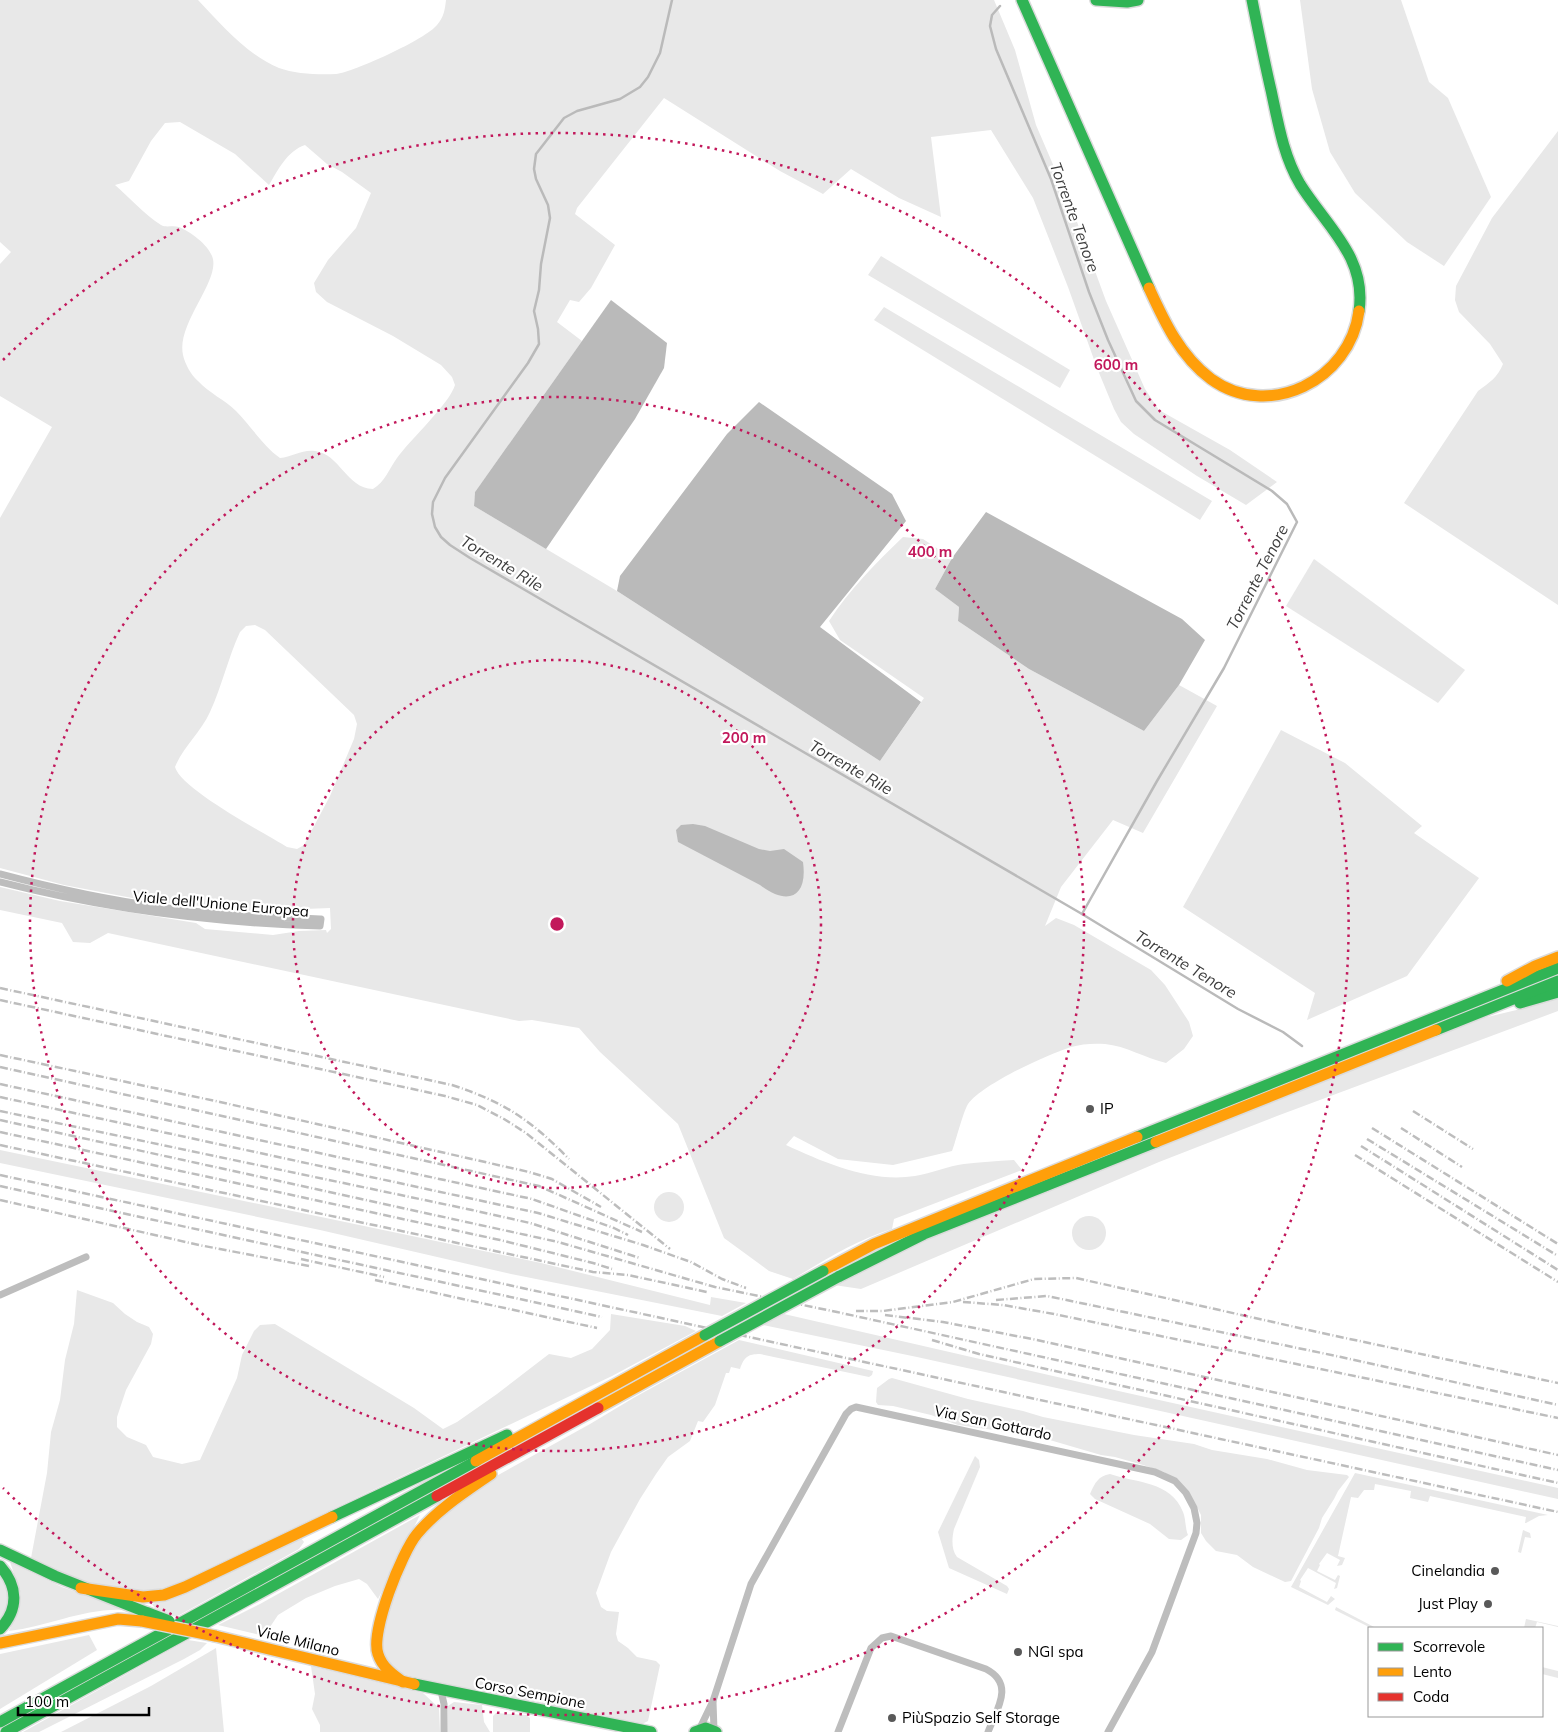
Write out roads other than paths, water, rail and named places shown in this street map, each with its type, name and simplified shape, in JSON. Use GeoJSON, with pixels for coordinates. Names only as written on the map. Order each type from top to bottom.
{"type":"FeatureCollection","features":[{"type":"Feature","properties":{"kind":"main road"},"geometry":{"type":"LineString","coordinates":[[1022,0],[1163,319],[1176,341],[1195,365],[1222,386],[1244,394],[1272,396],[1294,391],[1316,381],[1342,359],[1357,331],[1362,299],[1356,270],[1344,246],[1304,190],[1295,174],[1281,139],[1252,0]]}},
{"type":"Feature","properties":{"kind":"main road"},"geometry":{"type":"LineString","coordinates":[[1096,0],[1127,2],[1138,0]]}},
{"type":"Feature","properties":{"kind":"main road"},"geometry":{"type":"LineString","coordinates":[[1461,1006],[1535,966],[1558,957]]}},
{"type":"Feature","properties":{"kind":"main road"},"geometry":{"type":"LineString","coordinates":[[0,1722],[569,1409],[874,1244],[928,1220],[1558,968]]}},
{"type":"Feature","properties":{"kind":"main road"},"geometry":{"type":"LineString","coordinates":[[6,1732],[838,1277],[941,1227],[1558,981]]}},
{"type":"Feature","properties":{"kind":"main road"},"geometry":{"type":"LineString","coordinates":[[1464,1018],[1558,992]]}},
{"type":"Feature","properties":{"kind":"main road"},"geometry":{"type":"LineString","coordinates":[[81,1588],[143,1597],[164,1595],[499,1438],[569,1409]]}},
{"type":"Feature","properties":{"kind":"main road"},"geometry":{"type":"LineString","coordinates":[[403,1682],[389,1671],[380,1660],[376,1648],[377,1632],[399,1569],[412,1541],[432,1518],[458,1498],[576,1420]]}},
{"type":"Feature","properties":{"kind":"main road","name":"Viale Milano"},"geometry":{"type":"LineString","coordinates":[[0,1551],[37,1570],[145,1617],[403,1682]]}},
{"type":"Feature","properties":{"kind":"main road"},"geometry":{"type":"LineString","coordinates":[[0,1566],[10,1579],[15,1598],[10,1616],[0,1629]]}},
{"type":"Feature","properties":{"kind":"main road","name":"Viale Milano"},"geometry":{"type":"LineString","coordinates":[[2,1643],[118,1619],[145,1617]]}},
{"type":"Feature","properties":{"kind":"main road","name":"Corso Sempione"},"geometry":{"type":"LineString","coordinates":[[403,1682],[652,1732]]}},
{"type":"Feature","properties":{"kind":"main road"},"geometry":{"type":"LineString","coordinates":[[697,1731],[706,1728],[715,1731]]}},
{"type":"Feature","properties":{"kind":"street","name":"Viale dell'Unione Europea"},"geometry":{"type":"LineString","coordinates":[[0,874],[89,895],[161,907],[262,917],[321,919],[320,926],[265,925],[162,915],[88,903],[0,882]]}},
{"type":"Feature","properties":{"kind":"street"},"geometry":{"type":"LineString","coordinates":[[0,1294],[86,1257]]}},
{"type":"Feature","properties":{"kind":"street","name":"Via San Gottardo"},"geometry":{"type":"LineString","coordinates":[[697,1731],[712,1702],[751,1584],[846,1414],[856,1407],[1155,1472],[1175,1481],[1186,1493],[1194,1508],[1197,1523],[1193,1544],[1152,1652],[1108,1732]]}},
{"type":"Feature","properties":{"kind":"street"},"geometry":{"type":"LineString","coordinates":[[838,1732],[871,1648],[882,1638],[891,1636],[986,1669],[996,1675],[1001,1680],[1002,1691],[988,1732]]}},
{"type":"Feature","properties":{"kind":"street"},"geometry":{"type":"LineString","coordinates":[[441,1691],[444,1704],[444,1732]]}},
{"type":"Feature","properties":{"kind":"street","name":"Via San Gottardo"},"geometry":{"type":"LineString","coordinates":[[712,1702],[715,1731]]}},
{"type":"Feature","properties":{"kind":"waterway","name":"Torrente Rile"},"geometry":{"type":"LineString","coordinates":[[672,0],[660,53],[648,77],[640,87],[620,99],[577,111],[564,118],[536,154],[534,169],[536,179],[548,205],[550,218],[534,311],[539,344],[528,363],[445,478],[433,502],[432,514],[435,527],[441,537],[470,558],[1082,914],[1238,1009],[1283,1032],[1302,1046]]}},
{"type":"Feature","properties":{"kind":"waterway","name":"Torrente Tenore"},"geometry":{"type":"LineString","coordinates":[[1000,6],[992,15],[990,26],[996,49],[1051,179],[1089,292],[1108,340],[1136,401],[1155,420],[1272,491],[1287,504],[1297,522],[1224,668],[1157,781],[1082,914]]}},
{"type":"Feature","properties":{"kind":"railway"},"geometry":{"type":"LineString","coordinates":[[0,988],[452,1085],[487,1098],[516,1114],[542,1133],[569,1159]]}},
{"type":"Feature","properties":{"kind":"railway"},"geometry":{"type":"LineString","coordinates":[[0,1000],[445,1096],[477,1105],[526,1133],[670,1249]]}},
{"type":"Feature","properties":{"kind":"railway"},"geometry":{"type":"LineString","coordinates":[[0,1055],[220,1102],[529,1172],[552,1179],[601,1207]]}},
{"type":"Feature","properties":{"kind":"railway"},"geometry":{"type":"LineString","coordinates":[[0,1067],[539,1186],[642,1232]]}},
{"type":"Feature","properties":{"kind":"railway"},"geometry":{"type":"LineString","coordinates":[[0,1084],[532,1199],[614,1228],[628,1235]]}},
{"type":"Feature","properties":{"kind":"railway"},"geometry":{"type":"LineString","coordinates":[[0,1097],[538,1213],[643,1245],[691,1262],[722,1279],[746,1288]]}},
{"type":"Feature","properties":{"kind":"railway"},"geometry":{"type":"LineString","coordinates":[[0,1111],[530,1223],[640,1258]]}},
{"type":"Feature","properties":{"kind":"railway"},"geometry":{"type":"LineString","coordinates":[[1413,1111],[1473,1149]]}},
{"type":"Feature","properties":{"kind":"railway"},"geometry":{"type":"LineString","coordinates":[[0,1120],[558,1242],[715,1287],[1558,1470]]}},
{"type":"Feature","properties":{"kind":"railway"},"geometry":{"type":"LineString","coordinates":[[1372,1128],[1558,1244]]}},
{"type":"Feature","properties":{"kind":"railway"},"geometry":{"type":"LineString","coordinates":[[1401,1128],[1462,1167]]}},
{"type":"Feature","properties":{"kind":"railway"},"geometry":{"type":"LineString","coordinates":[[0,1132],[500,1240],[612,1269]]}},
{"type":"Feature","properties":{"kind":"railway"},"geometry":{"type":"LineString","coordinates":[[1367,1139],[1558,1256]]}},
{"type":"Feature","properties":{"kind":"railway"},"geometry":{"type":"LineString","coordinates":[[0,1145],[593,1272],[628,1275],[707,1292]]}},
{"type":"Feature","properties":{"kind":"railway"},"geometry":{"type":"LineString","coordinates":[[1361,1146],[1558,1270]]}},
{"type":"Feature","properties":{"kind":"railway"},"geometry":{"type":"LineString","coordinates":[[1355,1155],[1558,1282]]}},
{"type":"Feature","properties":{"kind":"railway"},"geometry":{"type":"LineString","coordinates":[[0,1175],[1558,1512]]}},
{"type":"Feature","properties":{"kind":"railway"},"geometry":{"type":"LineString","coordinates":[[0,1186],[602,1317]]}},
{"type":"Feature","properties":{"kind":"railway"},"geometry":{"type":"LineString","coordinates":[[0,1200],[199,1245],[309,1266]]}},
{"type":"Feature","properties":{"kind":"railway"},"geometry":{"type":"LineString","coordinates":[[301,1259],[384,1277]]}},
{"type":"Feature","properties":{"kind":"railway"},"geometry":{"type":"LineString","coordinates":[[856,1311],[883,1311],[953,1302],[1034,1279],[1076,1278],[1558,1383]]}},
{"type":"Feature","properties":{"kind":"railway"},"geometry":{"type":"LineString","coordinates":[[375,1280],[597,1328]]}},
{"type":"Feature","properties":{"kind":"railway"},"geometry":{"type":"LineString","coordinates":[[996,1300],[1047,1296],[1341,1357],[1558,1405]]}},
{"type":"Feature","properties":{"kind":"railway"},"geometry":{"type":"LineString","coordinates":[[963,1302],[1003,1305],[1054,1314],[1558,1418]]}},
{"type":"Feature","properties":{"kind":"railway"},"geometry":{"type":"LineString","coordinates":[[885,1315],[943,1322],[1037,1340],[1558,1455]]}},
{"type":"Feature","properties":{"kind":"railway"},"geometry":{"type":"LineString","coordinates":[[932,1340],[979,1354],[1558,1483]]}},
{"type":"Feature","properties":{"kind":"place","name":"IP"},"geometry":{"type":"Point","coordinates":[1090,1109]}},
{"type":"Feature","properties":{"kind":"place","name":"Cinelandia"},"geometry":{"type":"Point","coordinates":[1495,1571]}},
{"type":"Feature","properties":{"kind":"place","name":"Just Play"},"geometry":{"type":"Point","coordinates":[1488,1604]}},
{"type":"Feature","properties":{"kind":"place","name":"NGI spa"},"geometry":{"type":"Point","coordinates":[1018,1652]}},
{"type":"Feature","properties":{"kind":"place","name":"PiùSpazio Self Storage"},"geometry":{"type":"Point","coordinates":[892,1718]}}]}
